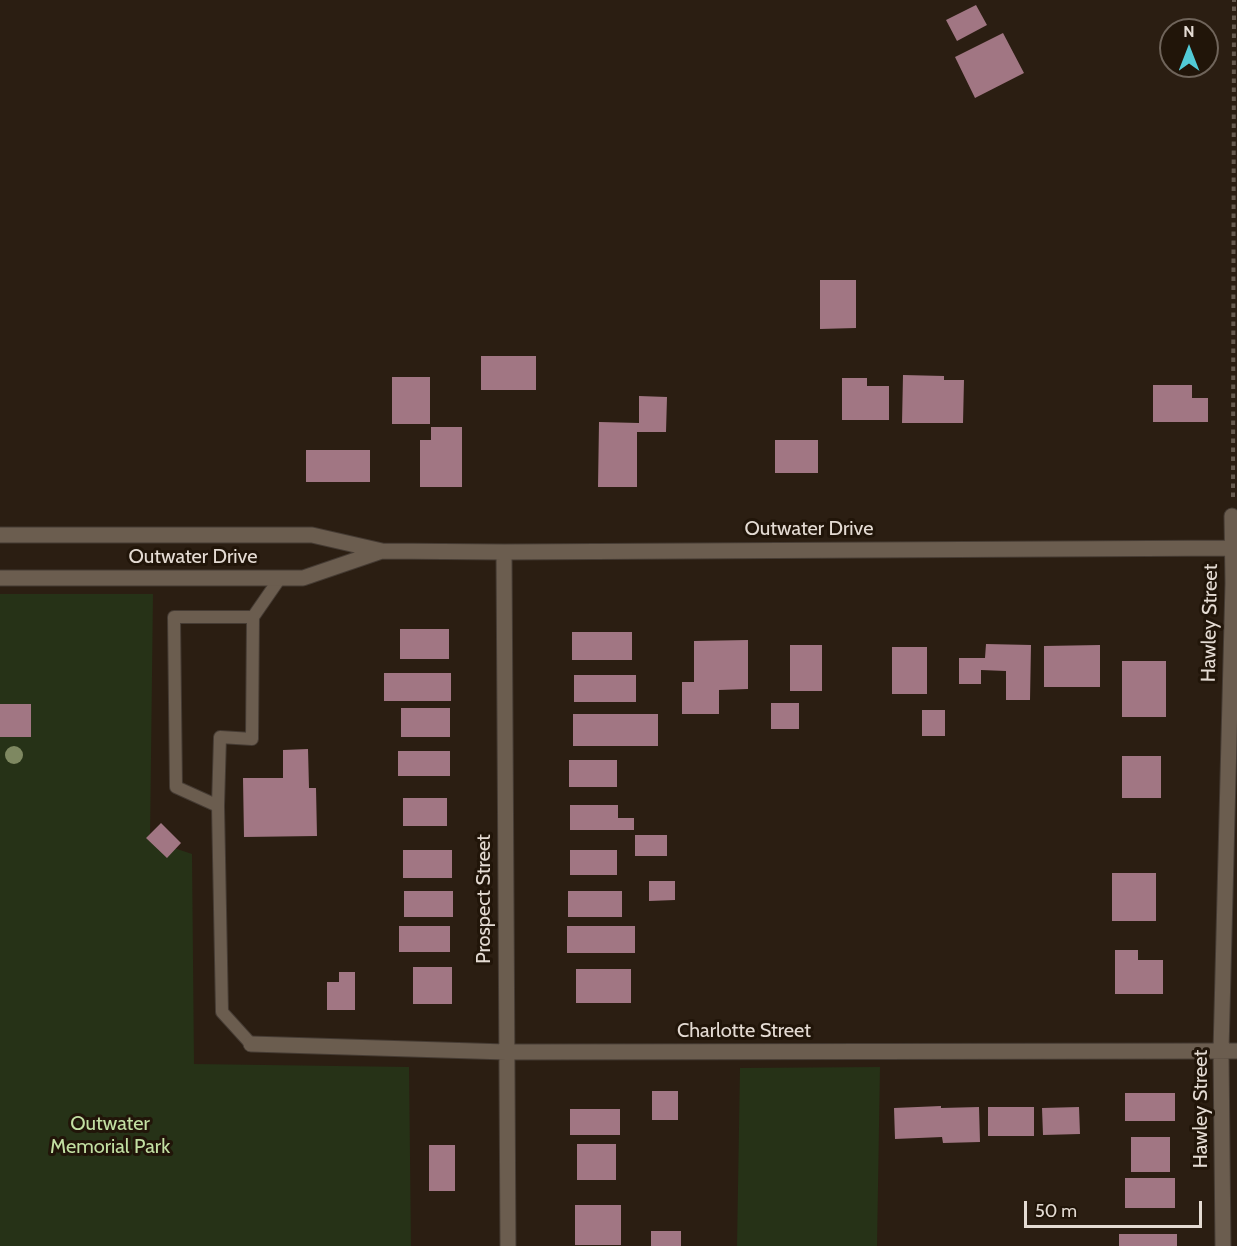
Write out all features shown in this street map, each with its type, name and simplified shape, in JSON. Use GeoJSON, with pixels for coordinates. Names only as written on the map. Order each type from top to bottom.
{"type":"FeatureCollection","features":[{"type":"Feature","properties":{"kind":"street","name":"Hawley Street"},"geometry":{"type":"LineString","coordinates":[[1223,1246],[1221,1052],[1235,583],[1233,516]]}},
{"type":"Feature","properties":{"kind":"street","name":"Outwater Drive"},"geometry":{"type":"LineString","coordinates":[[0,535],[312,535],[382,551],[1235,548]]}},
{"type":"Feature","properties":{"kind":"street","name":"Outwater Drive"},"geometry":{"type":"LineString","coordinates":[[0,578],[303,578],[382,551]]}},
{"type":"Feature","properties":{"kind":"street","name":"Prospect Street"},"geometry":{"type":"LineString","coordinates":[[504,552],[508,1246]]}},
{"type":"Feature","properties":{"kind":"street","name":"Charlotte Street"},"geometry":{"type":"LineString","coordinates":[[251,1044],[506,1052],[1237,1051]]}},
{"type":"Feature","properties":{"kind":"lane"},"geometry":{"type":"LineString","coordinates":[[251,1044],[222,1012],[218,806],[220,737],[252,739],[253,617],[280,578]]}},
{"type":"Feature","properties":{"kind":"lane"},"geometry":{"type":"LineString","coordinates":[[218,806],[176,787],[174,617],[253,617]]}},
{"type":"Feature","properties":{"kind":"path"},"geometry":{"type":"LineString","coordinates":[[1233,516],[1234,0]]}},
{"type":"Feature","properties":{"kind":"green space","name":"Outwater Memorial Park"},"geometry":{"type":"Polygon","coordinates":[[[0,594],[153,594],[150,840],[192,854],[194,1064],[409,1067],[411,1246],[0,1246],[0,594]]]}},
{"type":"Feature","properties":{"kind":"green space"},"geometry":{"type":"Polygon","coordinates":[[[880,1067],[877,1246],[737,1246],[740,1068],[880,1067]]]}},
{"type":"Feature","properties":{"kind":"building"},"geometry":{"type":"Polygon","coordinates":[[[976,5],[987,25],[957,41],[946,20],[976,5]]]}},
{"type":"Feature","properties":{"kind":"building"},"geometry":{"type":"Polygon","coordinates":[[[1003,33],[1024,73],[975,98],[955,57],[1003,33]]]}},
{"type":"Feature","properties":{"kind":"building"},"geometry":{"type":"Polygon","coordinates":[[[820,280],[856,280],[856,328],[820,329],[820,280]]]}},
{"type":"Feature","properties":{"kind":"building"},"geometry":{"type":"Polygon","coordinates":[[[481,356],[536,356],[536,390],[481,390],[481,356]]]}},
{"type":"Feature","properties":{"kind":"building"},"geometry":{"type":"Polygon","coordinates":[[[903,375],[944,376],[944,380],[964,380],[963,423],[902,423],[903,375]]]}},
{"type":"Feature","properties":{"kind":"building"},"geometry":{"type":"Polygon","coordinates":[[[392,377],[430,377],[430,424],[392,424],[392,377]]]}},
{"type":"Feature","properties":{"kind":"building"},"geometry":{"type":"Polygon","coordinates":[[[842,378],[867,378],[867,386],[889,386],[889,420],[842,420],[842,378]]]}},
{"type":"Feature","properties":{"kind":"building"},"geometry":{"type":"Polygon","coordinates":[[[1153,385],[1192,385],[1192,398],[1208,398],[1208,422],[1153,422],[1153,385]]]}},
{"type":"Feature","properties":{"kind":"building"},"geometry":{"type":"Polygon","coordinates":[[[639,396],[667,397],[666,432],[637,432],[637,487],[598,487],[599,422],[639,423],[639,396]]]}},
{"type":"Feature","properties":{"kind":"building"},"geometry":{"type":"Polygon","coordinates":[[[431,427],[462,427],[462,487],[420,487],[420,440],[431,440],[431,427]]]}},
{"type":"Feature","properties":{"kind":"building"},"geometry":{"type":"Polygon","coordinates":[[[775,440],[818,440],[818,473],[775,473],[775,440]]]}},
{"type":"Feature","properties":{"kind":"building"},"geometry":{"type":"Polygon","coordinates":[[[306,450],[370,450],[370,482],[306,482],[306,450]]]}},
{"type":"Feature","properties":{"kind":"building"},"geometry":{"type":"Polygon","coordinates":[[[400,629],[449,629],[449,659],[400,659],[400,629]]]}},
{"type":"Feature","properties":{"kind":"building"},"geometry":{"type":"Polygon","coordinates":[[[572,632],[632,632],[632,660],[572,660],[572,632]]]}},
{"type":"Feature","properties":{"kind":"building"},"geometry":{"type":"Polygon","coordinates":[[[748,640],[748,689],[719,690],[719,714],[682,714],[682,682],[694,682],[694,641],[748,640]]]}},
{"type":"Feature","properties":{"kind":"building"},"geometry":{"type":"Polygon","coordinates":[[[986,644],[1031,645],[1030,700],[1006,700],[1006,671],[981,670],[981,684],[959,684],[959,658],[985,658],[986,644]]]}},
{"type":"Feature","properties":{"kind":"building"},"geometry":{"type":"Polygon","coordinates":[[[790,645],[822,645],[822,691],[790,691],[790,645]]]}},
{"type":"Feature","properties":{"kind":"building"},"geometry":{"type":"Polygon","coordinates":[[[1100,645],[1100,687],[1044,687],[1044,646],[1100,645]]]}},
{"type":"Feature","properties":{"kind":"building"},"geometry":{"type":"Polygon","coordinates":[[[892,647],[927,647],[927,694],[892,694],[892,647]]]}},
{"type":"Feature","properties":{"kind":"building"},"geometry":{"type":"Polygon","coordinates":[[[1122,661],[1166,661],[1166,717],[1122,717],[1122,661]]]}},
{"type":"Feature","properties":{"kind":"building"},"geometry":{"type":"Polygon","coordinates":[[[384,673],[451,673],[451,701],[384,701],[384,673]]]}},
{"type":"Feature","properties":{"kind":"building"},"geometry":{"type":"Polygon","coordinates":[[[574,675],[636,675],[636,702],[574,702],[574,675]]]}},
{"type":"Feature","properties":{"kind":"building"},"geometry":{"type":"Polygon","coordinates":[[[771,703],[799,703],[799,729],[771,729],[771,703]]]}},
{"type":"Feature","properties":{"kind":"building"},"geometry":{"type":"Polygon","coordinates":[[[0,704],[31,704],[31,737],[0,737],[0,704]]]}},
{"type":"Feature","properties":{"kind":"building"},"geometry":{"type":"Polygon","coordinates":[[[401,708],[450,708],[450,737],[401,737],[401,708]]]}},
{"type":"Feature","properties":{"kind":"building"},"geometry":{"type":"Polygon","coordinates":[[[922,710],[945,710],[945,736],[922,736],[922,710]]]}},
{"type":"Feature","properties":{"kind":"building"},"geometry":{"type":"Polygon","coordinates":[[[573,714],[658,714],[658,746],[573,746],[573,714]]]}},
{"type":"Feature","properties":{"kind":"building"},"geometry":{"type":"Polygon","coordinates":[[[308,749],[309,788],[316,788],[317,836],[244,837],[243,778],[283,778],[283,750],[308,749]]]}},
{"type":"Feature","properties":{"kind":"building"},"geometry":{"type":"Polygon","coordinates":[[[398,751],[450,751],[450,776],[398,776],[398,751]]]}},
{"type":"Feature","properties":{"kind":"building"},"geometry":{"type":"Polygon","coordinates":[[[1122,756],[1161,756],[1161,798],[1122,798],[1122,756]]]}},
{"type":"Feature","properties":{"kind":"building"},"geometry":{"type":"Polygon","coordinates":[[[569,760],[617,760],[617,787],[569,787],[569,760]]]}},
{"type":"Feature","properties":{"kind":"building"},"geometry":{"type":"Polygon","coordinates":[[[403,798],[447,798],[447,826],[403,826],[403,798]]]}},
{"type":"Feature","properties":{"kind":"building"},"geometry":{"type":"Polygon","coordinates":[[[570,805],[618,805],[618,818],[634,818],[634,830],[570,830],[570,805]]]}},
{"type":"Feature","properties":{"kind":"building"},"geometry":{"type":"Polygon","coordinates":[[[161,823],[181,843],[167,858],[146,838],[161,823]]]}},
{"type":"Feature","properties":{"kind":"building"},"geometry":{"type":"Polygon","coordinates":[[[635,835],[667,835],[667,856],[635,856],[635,835]]]}},
{"type":"Feature","properties":{"kind":"building"},"geometry":{"type":"Polygon","coordinates":[[[403,850],[452,850],[452,878],[403,878],[403,850]]]}},
{"type":"Feature","properties":{"kind":"building"},"geometry":{"type":"Polygon","coordinates":[[[570,850],[617,850],[617,875],[570,875],[570,850]]]}},
{"type":"Feature","properties":{"kind":"building"},"geometry":{"type":"Polygon","coordinates":[[[1112,873],[1156,873],[1156,921],[1112,921],[1112,873]]]}},
{"type":"Feature","properties":{"kind":"building"},"geometry":{"type":"Polygon","coordinates":[[[649,881],[675,881],[675,900],[649,901],[649,881]]]}},
{"type":"Feature","properties":{"kind":"building"},"geometry":{"type":"Polygon","coordinates":[[[404,891],[453,891],[453,917],[404,917],[404,891]]]}},
{"type":"Feature","properties":{"kind":"building"},"geometry":{"type":"Polygon","coordinates":[[[568,891],[622,891],[622,917],[568,917],[568,891]]]}},
{"type":"Feature","properties":{"kind":"building"},"geometry":{"type":"Polygon","coordinates":[[[399,926],[450,926],[450,952],[399,952],[399,926]]]}},
{"type":"Feature","properties":{"kind":"building"},"geometry":{"type":"Polygon","coordinates":[[[567,926],[635,926],[635,953],[567,953],[567,926]]]}},
{"type":"Feature","properties":{"kind":"building"},"geometry":{"type":"Polygon","coordinates":[[[1115,950],[1138,950],[1138,960],[1163,960],[1163,994],[1115,994],[1115,950]]]}},
{"type":"Feature","properties":{"kind":"building"},"geometry":{"type":"Polygon","coordinates":[[[413,967],[452,967],[452,1004],[413,1004],[413,967]]]}},
{"type":"Feature","properties":{"kind":"building"},"geometry":{"type":"Polygon","coordinates":[[[576,969],[631,969],[631,1003],[576,1003],[576,969]]]}},
{"type":"Feature","properties":{"kind":"building"},"geometry":{"type":"Polygon","coordinates":[[[339,972],[355,972],[355,1010],[327,1010],[327,982],[339,982],[339,972]]]}},
{"type":"Feature","properties":{"kind":"building"},"geometry":{"type":"Polygon","coordinates":[[[652,1091],[678,1091],[678,1120],[652,1120],[652,1091]]]}},
{"type":"Feature","properties":{"kind":"building"},"geometry":{"type":"Polygon","coordinates":[[[1125,1093],[1175,1093],[1175,1121],[1125,1121],[1125,1093]]]}},
{"type":"Feature","properties":{"kind":"building"},"geometry":{"type":"Polygon","coordinates":[[[941,1106],[941,1108],[979,1107],[980,1142],[943,1143],[942,1137],[895,1139],[894,1108],[941,1106]]]}},
{"type":"Feature","properties":{"kind":"building"},"geometry":{"type":"Polygon","coordinates":[[[988,1107],[1034,1107],[1034,1136],[988,1136],[988,1107]]]}},
{"type":"Feature","properties":{"kind":"building"},"geometry":{"type":"Polygon","coordinates":[[[1079,1107],[1080,1134],[1043,1135],[1042,1108],[1079,1107]]]}},
{"type":"Feature","properties":{"kind":"building"},"geometry":{"type":"Polygon","coordinates":[[[570,1109],[620,1109],[620,1135],[570,1135],[570,1109]]]}},
{"type":"Feature","properties":{"kind":"building"},"geometry":{"type":"Polygon","coordinates":[[[1131,1137],[1170,1137],[1170,1172],[1131,1172],[1131,1137]]]}},
{"type":"Feature","properties":{"kind":"building"},"geometry":{"type":"Polygon","coordinates":[[[577,1144],[616,1144],[616,1180],[577,1180],[577,1144]]]}},
{"type":"Feature","properties":{"kind":"building"},"geometry":{"type":"Polygon","coordinates":[[[429,1145],[455,1145],[455,1191],[429,1191],[429,1145]]]}},
{"type":"Feature","properties":{"kind":"building"},"geometry":{"type":"Polygon","coordinates":[[[1125,1178],[1175,1178],[1175,1208],[1125,1208],[1125,1178]]]}},
{"type":"Feature","properties":{"kind":"building"},"geometry":{"type":"Polygon","coordinates":[[[575,1205],[621,1205],[621,1245],[575,1245],[575,1205]]]}},
{"type":"Feature","properties":{"kind":"building"},"geometry":{"type":"Polygon","coordinates":[[[651,1231],[681,1231],[681,1246],[651,1246],[651,1231]]]}},
{"type":"Feature","properties":{"kind":"building"},"geometry":{"type":"Polygon","coordinates":[[[1119,1234],[1177,1234],[1177,1246],[1119,1246],[1119,1234]]]}}]}
